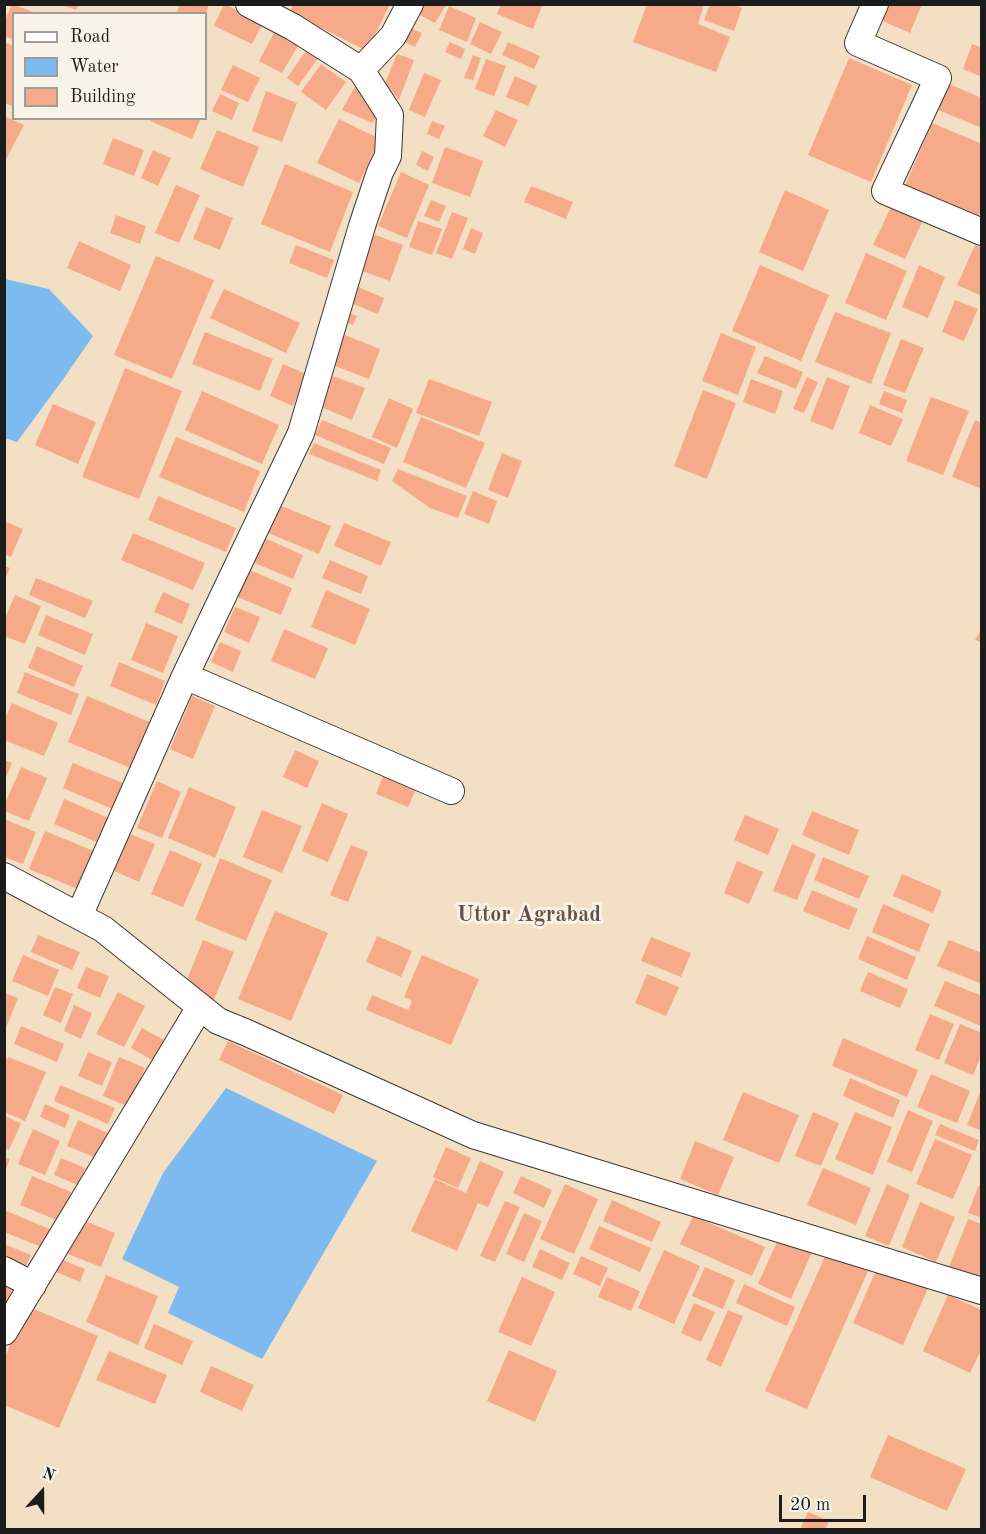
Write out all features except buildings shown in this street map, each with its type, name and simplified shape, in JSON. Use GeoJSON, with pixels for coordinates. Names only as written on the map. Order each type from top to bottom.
{"type":"FeatureCollection","features":[{"type":"Feature","properties":{"kind":"street"},"geometry":{"type":"LineString","coordinates":[[79,916],[185,676],[301,434],[362,226],[380,172],[388,156],[390,115],[362,70],[293,27],[249,4]]}},
{"type":"Feature","properties":{"kind":"street"},"geometry":{"type":"LineString","coordinates":[[362,70],[393,36],[410,4]]}},
{"type":"Feature","properties":{"kind":"street"},"geometry":{"type":"LineString","coordinates":[[875,4],[858,44],[938,78],[885,191],[981,232]]}},
{"type":"Feature","properties":{"kind":"street"},"geometry":{"type":"LineString","coordinates":[[185,676],[451,791]]}},
{"type":"Feature","properties":{"kind":"street"},"geometry":{"type":"LineString","coordinates":[[4,876],[103,929],[218,1021],[473,1135],[981,1291]]}},
{"type":"Feature","properties":{"kind":"street"},"geometry":{"type":"LineString","coordinates":[[4,1332],[200,1007]]}},
{"type":"Feature","properties":{"kind":"street"},"geometry":{"type":"LineString","coordinates":[[4,1270],[33,1285]]}},
{"type":"Feature","properties":{"kind":"water"},"geometry":{"type":"Polygon","coordinates":[[[5,279],[49,289],[93,336],[17,442],[5,438],[5,279]]]}},
{"type":"Feature","properties":{"kind":"water"},"geometry":{"type":"Polygon","coordinates":[[[226,1088],[377,1161],[262,1359],[168,1313],[179,1287],[122,1259],[163,1173],[226,1088]]]}},
{"type":"Feature","properties":{"kind":"district","name":"Uttor Agrabad"},"geometry":{"type":"Point","coordinates":[529,915]}}]}
